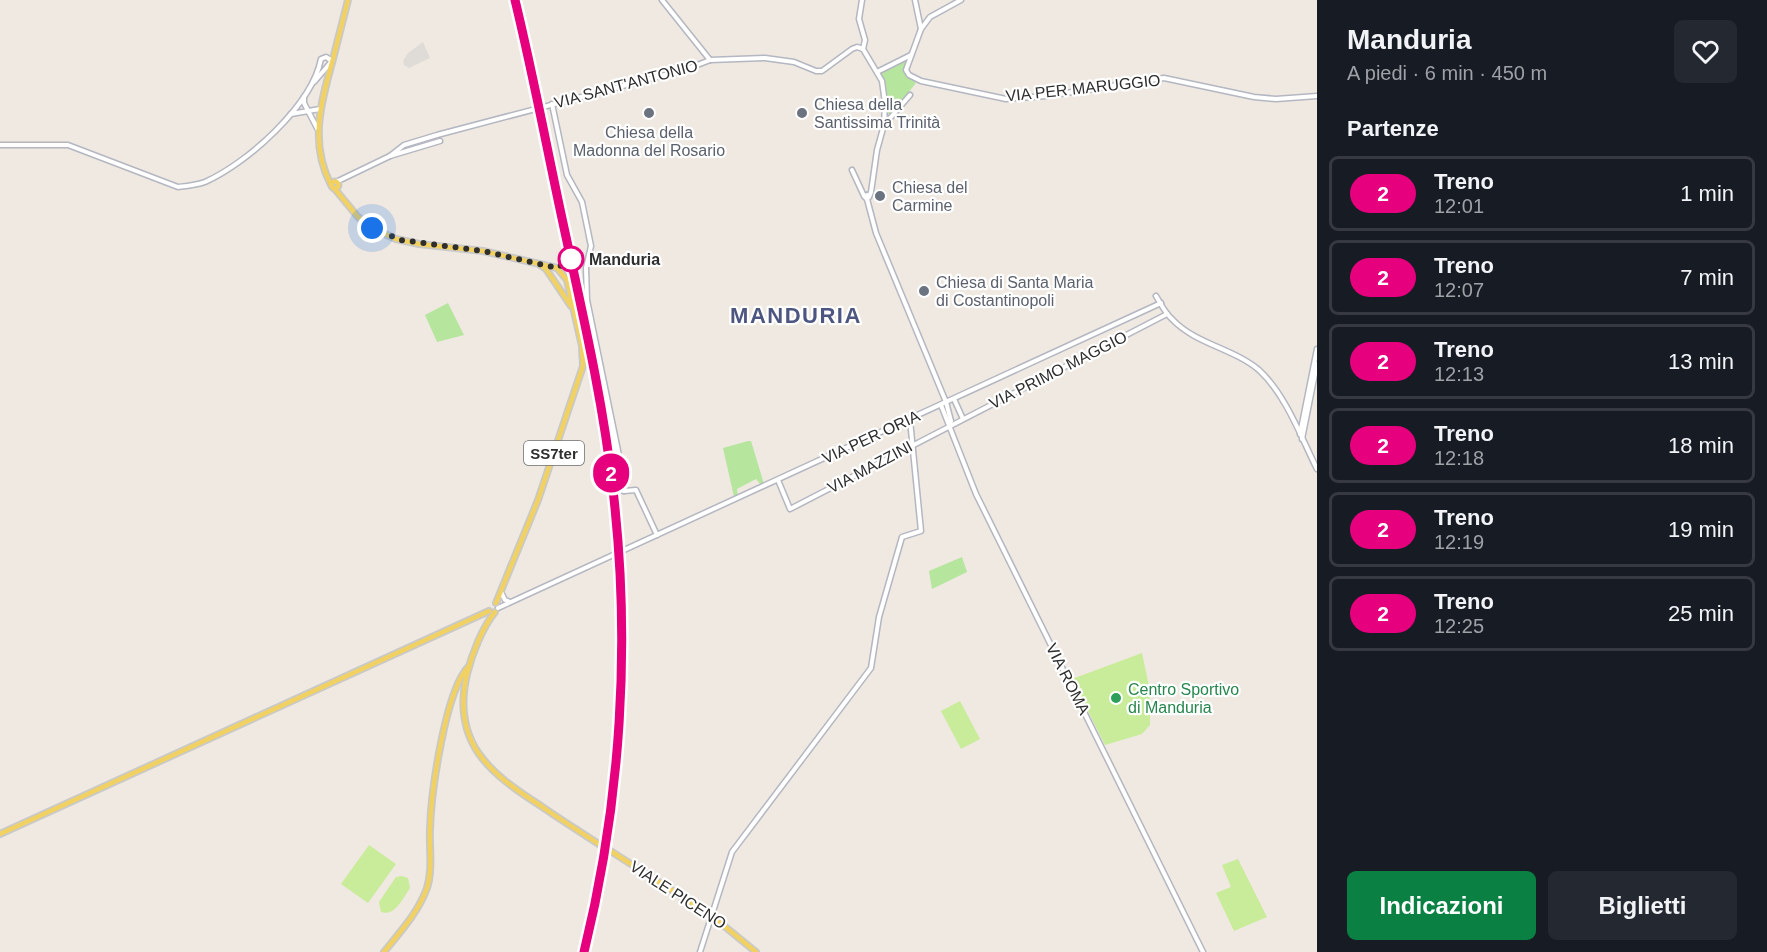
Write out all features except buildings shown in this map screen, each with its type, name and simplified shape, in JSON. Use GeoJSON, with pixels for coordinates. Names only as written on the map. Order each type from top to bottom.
{"type":"FeatureCollection","features":[{"type":"Feature","properties":{"kind":"main road"},"geometry":{"type":"LineString","coordinates":[[336,184],[327,176],[320,152],[317,128],[348,0]]}},
{"type":"Feature","properties":{"kind":"main road","name":"SS7ter"},"geometry":{"type":"LineString","coordinates":[[336,184],[339,197],[357,217],[372,228],[396,239],[483,251],[553,267],[564,275],[582,346],[583,366],[538,500],[502,590]]}},
{"type":"Feature","properties":{"kind":"main road","name":"SS7ter"},"geometry":{"type":"LineString","coordinates":[[538,264],[550,275],[575,313]]}},
{"type":"Feature","properties":{"kind":"main road"},"geometry":{"type":"LineString","coordinates":[[550,275],[549,269],[553,267]]}},
{"type":"Feature","properties":{"kind":"main road"},"geometry":{"type":"LineString","coordinates":[[564,294],[569,291]]}},
{"type":"Feature","properties":{"kind":"main road"},"geometry":{"type":"LineString","coordinates":[[0,834],[476,617],[493,607],[502,590]]}},
{"type":"Feature","properties":{"kind":"main road","name":"VIALE PICENO"},"geometry":{"type":"LineString","coordinates":[[493,607],[470,664],[464,692],[463,703],[468,736],[478,755],[491,771],[525,796],[712,916],[756,952]]}},
{"type":"Feature","properties":{"kind":"main road"},"geometry":{"type":"LineString","coordinates":[[476,617],[487,625]]}},
{"type":"Feature","properties":{"kind":"main road"},"geometry":{"type":"LineString","coordinates":[[384,952],[418,909],[427,886],[431,811],[451,704],[470,664]]}},
{"type":"Feature","properties":{"kind":"main road"},"geometry":{"type":"LineString","coordinates":[[455,692],[464,692]]}},
{"type":"Feature","properties":{"kind":"main road"},"geometry":{"type":"LineString","coordinates":[[451,704],[456,696],[464,692]]}},
{"type":"Feature","properties":{"kind":"main road"},"geometry":{"type":"LineString","coordinates":[[451,704],[457,701],[463,703]]}},
{"type":"Feature","properties":{"kind":"street"},"geometry":{"type":"LineString","coordinates":[[662,0],[710,60]]}},
{"type":"Feature","properties":{"kind":"street"},"geometry":{"type":"LineString","coordinates":[[862,0],[859,19],[865,40],[863,49],[877,72],[884,92],[885,114],[867,198]]}},
{"type":"Feature","properties":{"kind":"street"},"geometry":{"type":"LineString","coordinates":[[915,0],[921,29]]}},
{"type":"Feature","properties":{"kind":"street"},"geometry":{"type":"LineString","coordinates":[[877,72],[911,55],[921,29],[930,17],[961,0]]}},
{"type":"Feature","properties":{"kind":"street","name":"VIA SANT'ANTONIO"},"geometry":{"type":"LineString","coordinates":[[390,156],[404,145],[437,135],[691,68],[710,60],[765,58],[794,62],[816,71],[822,71],[852,49],[857,47],[863,49]]}},
{"type":"Feature","properties":{"kind":"street","name":"VIA PER MARUGGIO"},"geometry":{"type":"LineString","coordinates":[[911,55],[906,72],[921,81],[1006,99],[1046,96],[1164,78],[1276,99],[1317,96]]}},
{"type":"Feature","properties":{"kind":"street"},"geometry":{"type":"LineString","coordinates":[[0,145],[68,145],[178,187],[190,186],[205,182],[241,160],[290,115],[332,61],[326,57],[321,59],[314,82]]}},
{"type":"Feature","properties":{"kind":"street"},"geometry":{"type":"LineString","coordinates":[[884,125],[910,95]]}},
{"type":"Feature","properties":{"kind":"street"},"geometry":{"type":"LineString","coordinates":[[304,96],[304,103],[317,128]]}},
{"type":"Feature","properties":{"kind":"street"},"geometry":{"type":"LineString","coordinates":[[552,104],[567,175],[582,202],[591,246],[586,268],[587,300],[612,423],[610,434],[624,491],[636,490],[657,535]]}},
{"type":"Feature","properties":{"kind":"street"},"geometry":{"type":"LineString","coordinates":[[290,115],[320,109]]}},
{"type":"Feature","properties":{"kind":"street"},"geometry":{"type":"LineString","coordinates":[[885,114],[891,117]]}},
{"type":"Feature","properties":{"kind":"street"},"geometry":{"type":"LineString","coordinates":[[336,184],[390,156],[440,141]]}},
{"type":"Feature","properties":{"kind":"street"},"geometry":{"type":"LineString","coordinates":[[852,170],[867,198]]}},
{"type":"Feature","properties":{"kind":"street","name":"VIA ROMA"},"geometry":{"type":"LineString","coordinates":[[867,198],[873,223],[946,402],[951,421],[949,426],[976,494],[1203,952]]}},
{"type":"Feature","properties":{"kind":"street"},"geometry":{"type":"LineString","coordinates":[[1156,296],[1167,314],[1176,323],[1198,338],[1234,354],[1258,370],[1272,386],[1317,469]]}},
{"type":"Feature","properties":{"kind":"street","name":"VIA PER ORIA"},"geometry":{"type":"LineString","coordinates":[[493,607],[508,603],[1161,303]]}},
{"type":"Feature","properties":{"kind":"street","name":"VIA PRIMO MAGGIO"},"geometry":{"type":"LineString","coordinates":[[949,426],[1167,314]]}},
{"type":"Feature","properties":{"kind":"street"},"geometry":{"type":"LineString","coordinates":[[1299,434],[1317,349]]}},
{"type":"Feature","properties":{"kind":"street"},"geometry":{"type":"LineString","coordinates":[[1302,440],[1317,364]]}},
{"type":"Feature","properties":{"kind":"street"},"geometry":{"type":"LineString","coordinates":[[954,399],[963,419]]}},
{"type":"Feature","properties":{"kind":"street"},"geometry":{"type":"LineString","coordinates":[[941,405],[949,426]]}},
{"type":"Feature","properties":{"kind":"street"},"geometry":{"type":"LineString","coordinates":[[700,952],[732,852],[871,668],[879,617],[902,537],[921,531],[910,420]]}},
{"type":"Feature","properties":{"kind":"street","name":"VIA MAZZINI"},"geometry":{"type":"LineString","coordinates":[[778,480],[790,509],[949,426]]}},
{"type":"Feature","properties":{"kind":"street"},"geometry":{"type":"LineString","coordinates":[[502,590],[508,603]]}},
{"type":"Feature","properties":{"kind":"green space"},"geometry":{"type":"Polygon","coordinates":[[[906,59],[905,72],[916,83],[891,114],[888,114],[880,72],[906,59]]]}},
{"type":"Feature","properties":{"kind":"green space"},"geometry":{"type":"Polygon","coordinates":[[[448,303],[464,335],[437,342],[425,315],[448,303]]]}},
{"type":"Feature","properties":{"kind":"green space"},"geometry":{"type":"Polygon","coordinates":[[[751,441],[764,484],[761,485],[756,479],[737,489],[738,497],[734,497],[723,448],[751,441]]]}},
{"type":"Feature","properties":{"kind":"green space"},"geometry":{"type":"Polygon","coordinates":[[[962,557],[967,572],[932,589],[929,571],[962,557]]]}},
{"type":"Feature","properties":{"kind":"green space","name":"Centro Sportivo di Manduria"},"geometry":{"type":"Polygon","coordinates":[[[1142,653],[1150,691],[1150,725],[1142,734],[1105,745],[1072,679],[1142,653]]]}},
{"type":"Feature","properties":{"kind":"green space"},"geometry":{"type":"Polygon","coordinates":[[[960,701],[980,739],[961,749],[941,711],[960,701]]]}},
{"type":"Feature","properties":{"kind":"green space"},"geometry":{"type":"Polygon","coordinates":[[[369,845],[396,864],[368,903],[341,884],[369,845]]]}},
{"type":"Feature","properties":{"kind":"green space"},"geometry":{"type":"Polygon","coordinates":[[[1238,859],[1267,917],[1234,931],[1216,893],[1231,887],[1222,865],[1238,859]]]}},
{"type":"Feature","properties":{"kind":"green space"},"geometry":{"type":"Polygon","coordinates":[[[396,877],[408,878],[410,888],[394,909],[386,913],[381,912],[379,902],[396,877]]]}},
{"type":"Feature","properties":{"kind":"shaded area"},"geometry":{"type":"Polygon","coordinates":[[[423,42],[430,58],[409,68],[404,65],[403,61],[408,53],[423,42]]]}},
{"type":"Feature","properties":{"kind":"railway"},"geometry":{"type":"LineString","coordinates":[[515,0],[594,368],[610,461],[617,522],[621,584],[620,708],[608,831],[584,952]]}},
{"type":"Feature","properties":{"kind":"train","name":"2"},"geometry":{"type":"LineString","coordinates":[[515,0],[597,384],[612,476],[619,552],[621,667],[617,751],[603,858],[584,952]]}},
{"type":"Feature","properties":{"kind":"place","name":"Chiesa della Madonna del Rosario"},"geometry":{"type":"Point","coordinates":[649,113]}},
{"type":"Feature","properties":{"kind":"place","name":"Chiesa della Santissima Trinità"},"geometry":{"type":"Point","coordinates":[802,113]}},
{"type":"Feature","properties":{"kind":"place","name":"Chiesa del Carmine"},"geometry":{"type":"Point","coordinates":[880,196]}},
{"type":"Feature","properties":{"kind":"place","name":"Manduria"},"geometry":{"type":"Point","coordinates":[571,259]}},
{"type":"Feature","properties":{"kind":"place","name":"Chiesa di Santa Maria di Costantinopoli"},"geometry":{"type":"Point","coordinates":[924,291]}},
{"type":"Feature","properties":{"kind":"place","name":"Centro Sportivo di Manduria"},"geometry":{"type":"Point","coordinates":[1116,698]}},
{"type":"Feature","properties":{"kind":"district","name":"MANDURIA"},"geometry":{"type":"Point","coordinates":[796,315]}},
{"type":"Feature","properties":{"kind":"route"},"geometry":{"type":"LineString","coordinates":[[372,228],[396,239],[419,244],[483,251],[557,268],[571,259]]}}]}
